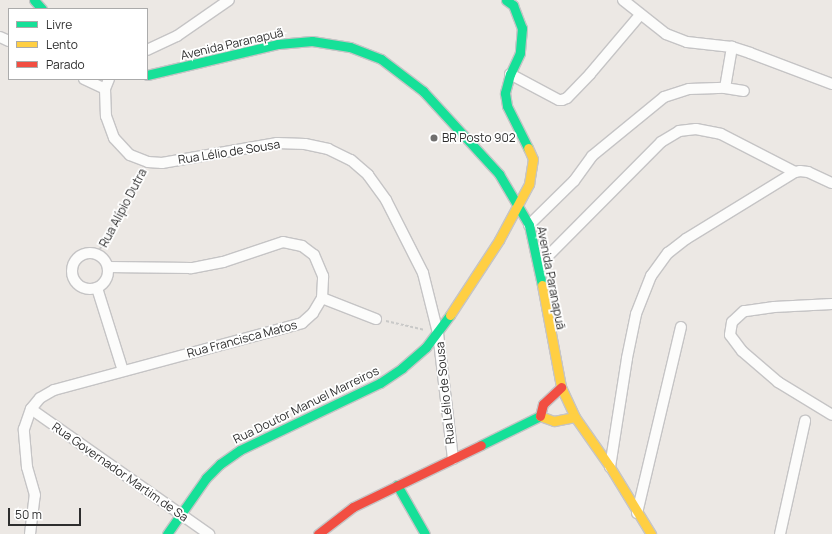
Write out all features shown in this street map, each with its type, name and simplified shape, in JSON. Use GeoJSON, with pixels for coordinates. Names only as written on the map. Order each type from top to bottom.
{"type":"FeatureCollection","features":[{"type":"Feature","properties":{"kind":"street"},"geometry":{"type":"LineString","coordinates":[[148,50],[177,36],[229,0]]}},
{"type":"Feature","properties":{"kind":"street","name":"Rua Doutor Manuel Marreiros"},"geometry":{"type":"LineString","coordinates":[[167,534],[206,478],[220,464],[240,450],[380,383],[402,368],[426,347],[438,333],[499,240],[529,184],[534,159],[507,106],[505,93],[510,74],[520,53],[522,28],[512,6],[506,0]]}},
{"type":"Feature","properties":{"kind":"street"},"geometry":{"type":"LineString","coordinates":[[623,0],[640,15],[666,34],[687,42],[750,52],[832,84]]}},
{"type":"Feature","properties":{"kind":"street"},"geometry":{"type":"LineString","coordinates":[[510,74],[559,100],[567,98],[590,74],[640,15]]}},
{"type":"Feature","properties":{"kind":"street","name":"Avenida Paranapuã"},"geometry":{"type":"LineString","coordinates":[[148,76],[278,44],[312,41],[350,47],[381,59],[423,91],[499,174],[519,205],[529,225],[539,265],[549,328],[561,387],[575,417],[610,468],[651,534]]}},
{"type":"Feature","properties":{"kind":"street"},"geometry":{"type":"LineString","coordinates":[[725,88],[732,48]]}},
{"type":"Feature","properties":{"kind":"street"},"geometry":{"type":"LineString","coordinates":[[86,80],[104,89],[108,80]]}},
{"type":"Feature","properties":{"kind":"street"},"geometry":{"type":"LineString","coordinates":[[529,225],[574,181],[592,156],[664,97],[689,89],[725,88],[744,91]]}},
{"type":"Feature","properties":{"kind":"street","name":"Rua Lélio de Sousa"},"geometry":{"type":"LineString","coordinates":[[104,89],[106,116],[114,138],[130,155],[148,162],[162,163],[277,143],[305,144],[328,149],[351,160],[368,175],[386,200],[423,272],[438,333],[453,459]]}},
{"type":"Feature","properties":{"kind":"street"},"geometry":{"type":"LineString","coordinates":[[539,265],[662,142],[679,131],[696,129],[721,134],[795,172]]}},
{"type":"Feature","properties":{"kind":"street"},"geometry":{"type":"LineString","coordinates":[[610,468],[627,358],[636,314],[651,276],[668,252],[686,239],[795,172],[808,172],[832,183]]}},
{"type":"Feature","properties":{"kind":"street"},"geometry":{"type":"LineString","coordinates":[[108,266],[191,268],[223,262],[283,242],[302,246],[314,255],[323,276],[322,298],[376,319]]}},
{"type":"Feature","properties":{"kind":"street"},"geometry":{"type":"LineString","coordinates":[[88,253],[98,255],[108,266],[105,281],[97,288],[87,289],[78,285],[73,276],[72,271],[75,261],[79,257],[88,253]]}},
{"type":"Feature","properties":{"kind":"street"},"geometry":{"type":"LineString","coordinates":[[97,288],[123,371]]}},
{"type":"Feature","properties":{"kind":"street","name":"Rua Francisca Matos"},"geometry":{"type":"LineString","coordinates":[[30,534],[35,495],[27,467],[24,429],[31,409],[40,398],[54,390],[302,323],[313,313],[322,298]]}},
{"type":"Feature","properties":{"kind":"street"},"geometry":{"type":"LineString","coordinates":[[832,304],[774,307],[744,311],[732,322],[730,335],[742,351],[778,382],[832,414]]}},
{"type":"Feature","properties":{"kind":"street"},"geometry":{"type":"LineString","coordinates":[[638,513],[681,328]]}},
{"type":"Feature","properties":{"kind":"street"},"geometry":{"type":"LineString","coordinates":[[540,416],[543,404],[561,387]]}},
{"type":"Feature","properties":{"kind":"street","name":"Rua Governador Martim de Sa"},"geometry":{"type":"LineString","coordinates":[[31,409],[209,534]]}},
{"type":"Feature","properties":{"kind":"street"},"geometry":{"type":"LineString","coordinates":[[318,534],[353,507],[540,416],[554,421],[575,417]]}},
{"type":"Feature","properties":{"kind":"street"},"geometry":{"type":"LineString","coordinates":[[780,534],[805,421]]}},
{"type":"Feature","properties":{"kind":"street"},"geometry":{"type":"LineString","coordinates":[[397,486],[425,534]]}},
{"type":"Feature","properties":{"kind":"path","name":"Rua Alípio Dutra"},"geometry":{"type":"LineString","coordinates":[[98,255],[125,201],[148,162]]}},
{"type":"Feature","properties":{"kind":"path"},"geometry":{"type":"LineString","coordinates":[[376,319],[438,333]]}},
{"type":"Feature","properties":{"kind":"traffic: fast"},"geometry":{"type":"LineString","coordinates":[[34,0],[41,8]]}},
{"type":"Feature","properties":{"kind":"traffic: fast"},"geometry":{"type":"LineString","coordinates":[[506,0],[513,5],[522,28],[520,53],[510,74],[505,93],[507,106],[528,148]]}},
{"type":"Feature","properties":{"kind":"traffic: fast"},"geometry":{"type":"LineString","coordinates":[[148,75],[278,44],[312,41],[350,47],[381,59],[423,91],[499,174],[529,225],[542,285]]}},
{"type":"Feature","properties":{"kind":"traffic: fast"},"geometry":{"type":"LineString","coordinates":[[167,534],[206,478],[220,464],[240,450],[380,383],[402,368],[426,347],[450,315]]}},
{"type":"Feature","properties":{"kind":"traffic: fast"},"geometry":{"type":"LineString","coordinates":[[481,445],[540,416]]}},
{"type":"Feature","properties":{"kind":"traffic: fast"},"geometry":{"type":"LineString","coordinates":[[397,485],[425,534]]}},
{"type":"Feature","properties":{"kind":"traffic: slow"},"geometry":{"type":"LineString","coordinates":[[450,315],[499,240],[529,184],[533,159],[528,148]]}},
{"type":"Feature","properties":{"kind":"traffic: slow"},"geometry":{"type":"LineString","coordinates":[[542,285],[561,387],[575,417],[610,467],[651,534]]}},
{"type":"Feature","properties":{"kind":"traffic: slow"},"geometry":{"type":"LineString","coordinates":[[540,416],[554,421],[575,417]]}},
{"type":"Feature","properties":{"kind":"traffic: jam"},"geometry":{"type":"LineString","coordinates":[[540,416],[543,404],[561,387]]}},
{"type":"Feature","properties":{"kind":"traffic: jam"},"geometry":{"type":"LineString","coordinates":[[318,534],[353,507],[481,445]]}},
{"type":"Feature","properties":{"kind":"place","name":"BR Posto 902"},"geometry":{"type":"Point","coordinates":[434,138]}}]}
